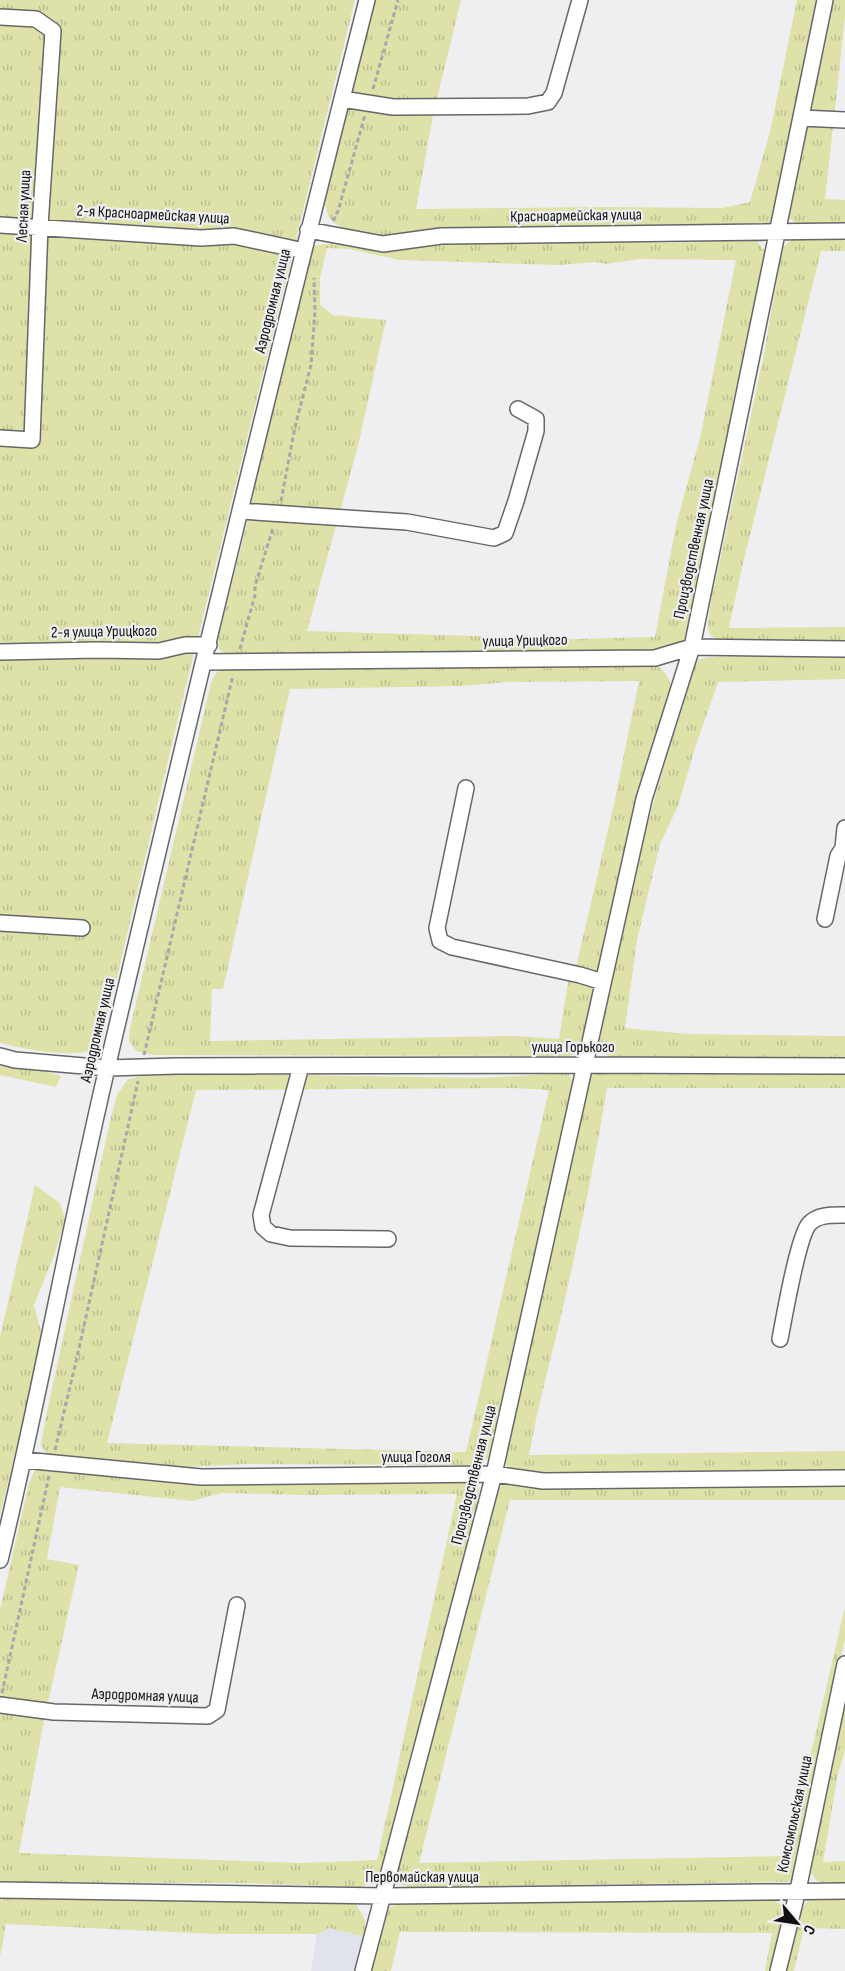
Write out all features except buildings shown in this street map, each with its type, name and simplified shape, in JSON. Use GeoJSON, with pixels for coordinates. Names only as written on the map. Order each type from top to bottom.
{"type":"FeatureCollection","features":[{"type":"Feature","properties":{"kind":"street","name":"Аэродромная улица"},"geometry":{"type":"LineString","coordinates":[[0,1560],[24,1460],[107,1068],[308,230],[367,0]]}},
{"type":"Feature","properties":{"kind":"street"},"geometry":{"type":"LineString","coordinates":[[342,99],[393,107],[528,106],[548,102],[554,93],[580,0]]}},
{"type":"Feature","properties":{"kind":"street","name":"Производственная улица"},"geometry":{"type":"LineString","coordinates":[[363,1971],[494,1474],[645,799],[692,647],[825,0]]}},
{"type":"Feature","properties":{"kind":"street","name":"Лесная улица"},"geometry":{"type":"LineString","coordinates":[[0,17],[36,19],[53,31],[40,226],[32,440],[0,438]]}},
{"type":"Feature","properties":{"kind":"street"},"geometry":{"type":"LineString","coordinates":[[801,118],[845,120]]}},
{"type":"Feature","properties":{"kind":"street","name":"2-я Красноармейская улица"},"geometry":{"type":"LineString","coordinates":[[0,225],[133,234],[234,236],[303,251]]}},
{"type":"Feature","properties":{"kind":"street","name":"Красноармейская улица"},"geometry":{"type":"LineString","coordinates":[[308,230],[383,244],[441,236],[845,231]]}},
{"type":"Feature","properties":{"kind":"street"},"geometry":{"type":"LineString","coordinates":[[241,511],[318,518],[342,517],[407,522],[494,538],[505,533],[536,431],[536,419],[518,409]]}},
{"type":"Feature","properties":{"kind":"street","name":"2-я улица Урицкого"},"geometry":{"type":"LineString","coordinates":[[0,652],[159,651],[185,645],[209,645]]}},
{"type":"Feature","properties":{"kind":"street","name":"улица Урицкого"},"geometry":{"type":"LineString","coordinates":[[204,662],[655,658],[692,647],[845,649]]}},
{"type":"Feature","properties":{"kind":"street"},"geometry":{"type":"LineString","coordinates":[[466,788],[437,928],[440,941],[452,947],[603,982]]}},
{"type":"Feature","properties":{"kind":"street"},"geometry":{"type":"LineString","coordinates":[[825,919],[838,856],[844,849],[845,828]]}},
{"type":"Feature","properties":{"kind":"street"},"geometry":{"type":"LineString","coordinates":[[0,922],[82,928]]}},
{"type":"Feature","properties":{"kind":"street","name":"улица Горького"},"geometry":{"type":"LineString","coordinates":[[0,1056],[15,1060],[107,1068],[845,1066]]}},
{"type":"Feature","properties":{"kind":"street"},"geometry":{"type":"LineString","coordinates":[[301,1066],[261,1215],[263,1227],[271,1234],[290,1238],[388,1239]]}},
{"type":"Feature","properties":{"kind":"street"},"geometry":{"type":"LineString","coordinates":[[780,1339],[801,1241],[810,1224],[825,1215],[845,1215]]}},
{"type":"Feature","properties":{"kind":"street","name":"улица Гоголя"},"geometry":{"type":"LineString","coordinates":[[24,1460],[201,1476],[494,1474],[543,1481],[845,1478]]}},
{"type":"Feature","properties":{"kind":"street","name":"Аэродромная улица"},"geometry":{"type":"LineString","coordinates":[[0,1705],[54,1712],[208,1716],[217,1710],[237,1605]]}},
{"type":"Feature","properties":{"kind":"street","name":"Комсомольская улица"},"geometry":{"type":"LineString","coordinates":[[778,1971],[798,1890],[845,1664]]}},
{"type":"Feature","properties":{"kind":"street","name":"Первомайская улица"},"geometry":{"type":"LineString","coordinates":[[0,1890],[384,1896],[845,1891]]}},
{"type":"Feature","properties":{"kind":"path"},"geometry":{"type":"LineString","coordinates":[[326,234],[338,211],[398,0]]}},
{"type":"Feature","properties":{"kind":"path"},"geometry":{"type":"LineString","coordinates":[[0,1700],[141,1067],[236,662],[255,595],[255,586],[278,513],[295,427],[311,365],[315,312],[313,280],[316,269]]}},
{"type":"Feature","properties":{"kind":"shaded area"},"geometry":{"type":"Polygon","coordinates":[[[329,1928],[366,1937],[356,1971],[311,1971],[317,1934],[329,1928]]]}},
{"type":"Feature","properties":{"kind":"green space"},"geometry":{"type":"Polygon","coordinates":[[[0,0],[355,0],[182,702],[100,1049],[75,1053],[38,1051],[0,1043],[0,0]]]}},
{"type":"Feature","properties":{"kind":"green space"},"geometry":{"type":"Polygon","coordinates":[[[375,0],[461,0],[433,115],[416,209],[722,208],[750,202],[770,132],[797,0],[817,0],[775,218],[766,226],[578,231],[434,229],[387,238],[340,227],[329,218],[325,204],[353,76],[375,0]]]}},
{"type":"Feature","properties":{"kind":"green space"},"geometry":{"type":"Polygon","coordinates":[[[832,0],[845,0],[845,17],[825,199],[845,200],[845,225],[797,224],[789,218],[832,0]]]}},
{"type":"Feature","properties":{"kind":"green space"},"geometry":{"type":"Polygon","coordinates":[[[845,237],[845,251],[821,251],[743,563],[729,628],[845,627],[845,641],[726,642],[713,637],[708,630],[710,607],[764,354],[782,248],[792,239],[845,237]]]}},
{"type":"Feature","properties":{"kind":"green space"},"geometry":{"type":"Polygon","coordinates":[[[756,240],[766,253],[688,636],[675,647],[652,653],[227,656],[219,649],[218,638],[312,246],[334,243],[394,249],[452,242],[671,243],[756,240]],[[327,248],[320,278],[320,305],[333,315],[386,320],[358,446],[307,631],[577,639],[655,637],[676,525],[700,438],[736,260],[640,259],[606,264],[596,262],[559,265],[400,260],[349,249],[327,248]]]}},
{"type":"Feature","properties":{"kind":"green space"},"geometry":{"type":"Polygon","coordinates":[[[845,656],[845,679],[718,682],[678,806],[660,844],[637,940],[625,1028],[688,1034],[845,1036],[845,1058],[611,1057],[602,1052],[600,1037],[626,903],[658,786],[697,660],[710,657],[845,656]]]}},
{"type":"Feature","properties":{"kind":"green space"},"geometry":{"type":"Polygon","coordinates":[[[655,664],[667,675],[670,692],[666,714],[580,1053],[569,1056],[154,1055],[136,1051],[129,1041],[130,1028],[211,683],[216,673],[226,667],[655,664]],[[639,681],[507,682],[462,686],[290,689],[223,989],[212,989],[210,1041],[516,1036],[559,1039],[568,982],[577,963],[614,804],[639,681]]]}},
{"type":"Feature","properties":{"kind":"green space"},"geometry":{"type":"Polygon","coordinates":[[[0,1061],[61,1076],[56,1087],[0,1075],[0,1061]]]}},
{"type":"Feature","properties":{"kind":"green space"},"geometry":{"type":"Polygon","coordinates":[[[156,1073],[480,1078],[568,1073],[573,1082],[488,1458],[476,1465],[244,1464],[185,1467],[74,1460],[47,1455],[41,1445],[45,1421],[110,1121],[117,1095],[128,1079],[156,1073]],[[512,1088],[196,1090],[107,1443],[466,1452],[549,1090],[512,1088]]]}},
{"type":"Feature","properties":{"kind":"green space"},"geometry":{"type":"Polygon","coordinates":[[[594,1074],[845,1075],[845,1088],[607,1088],[578,1240],[529,1455],[845,1451],[845,1471],[705,1475],[514,1471],[507,1467],[504,1453],[587,1079],[594,1074]]]}},
{"type":"Feature","properties":{"kind":"green space"},"geometry":{"type":"Polygon","coordinates":[[[35,1185],[60,1203],[65,1219],[55,1253],[34,1305],[43,1339],[0,1515],[0,1337],[35,1185]]]}},
{"type":"Feature","properties":{"kind":"green space"},"geometry":{"type":"Polygon","coordinates":[[[35,1470],[60,1470],[179,1483],[466,1479],[479,1488],[477,1508],[387,1861],[376,1880],[361,1887],[240,1883],[0,1882],[0,1610],[29,1483],[35,1470]],[[60,1487],[47,1559],[79,1565],[44,1720],[19,1853],[301,1863],[377,1860],[457,1494],[222,1493],[192,1501],[60,1487]]]}},
{"type":"Feature","properties":{"kind":"green space"},"geometry":{"type":"Polygon","coordinates":[[[518,1483],[845,1484],[845,1500],[510,1500],[419,1863],[787,1856],[845,1607],[845,1640],[827,1731],[812,1783],[795,1872],[790,1882],[408,1887],[398,1883],[397,1871],[412,1821],[495,1496],[502,1485],[518,1483]]]}},
{"type":"Feature","properties":{"kind":"green space"},"geometry":{"type":"Polygon","coordinates":[[[845,1690],[845,1750],[838,1773],[823,1862],[845,1861],[845,1883],[827,1883],[818,1881],[809,1868],[845,1690]]]}},
{"type":"Feature","properties":{"kind":"green space"},"geometry":{"type":"Polygon","coordinates":[[[713,1896],[774,1900],[783,1906],[786,1916],[773,1971],[765,1971],[772,1933],[400,1932],[391,1971],[372,1971],[389,1908],[398,1904],[440,1901],[713,1896]]]}},
{"type":"Feature","properties":{"kind":"green space"},"geometry":{"type":"Polygon","coordinates":[[[34,1897],[356,1904],[365,1920],[366,1937],[329,1928],[317,1934],[214,1934],[6,1924],[0,1957],[0,1899],[34,1897]]]}},
{"type":"Feature","properties":{"kind":"green space"},"geometry":{"type":"Polygon","coordinates":[[[845,1899],[845,1929],[804,1928],[794,1971],[783,1971],[792,1934],[799,1917],[808,1900],[845,1899]]]}}]}
